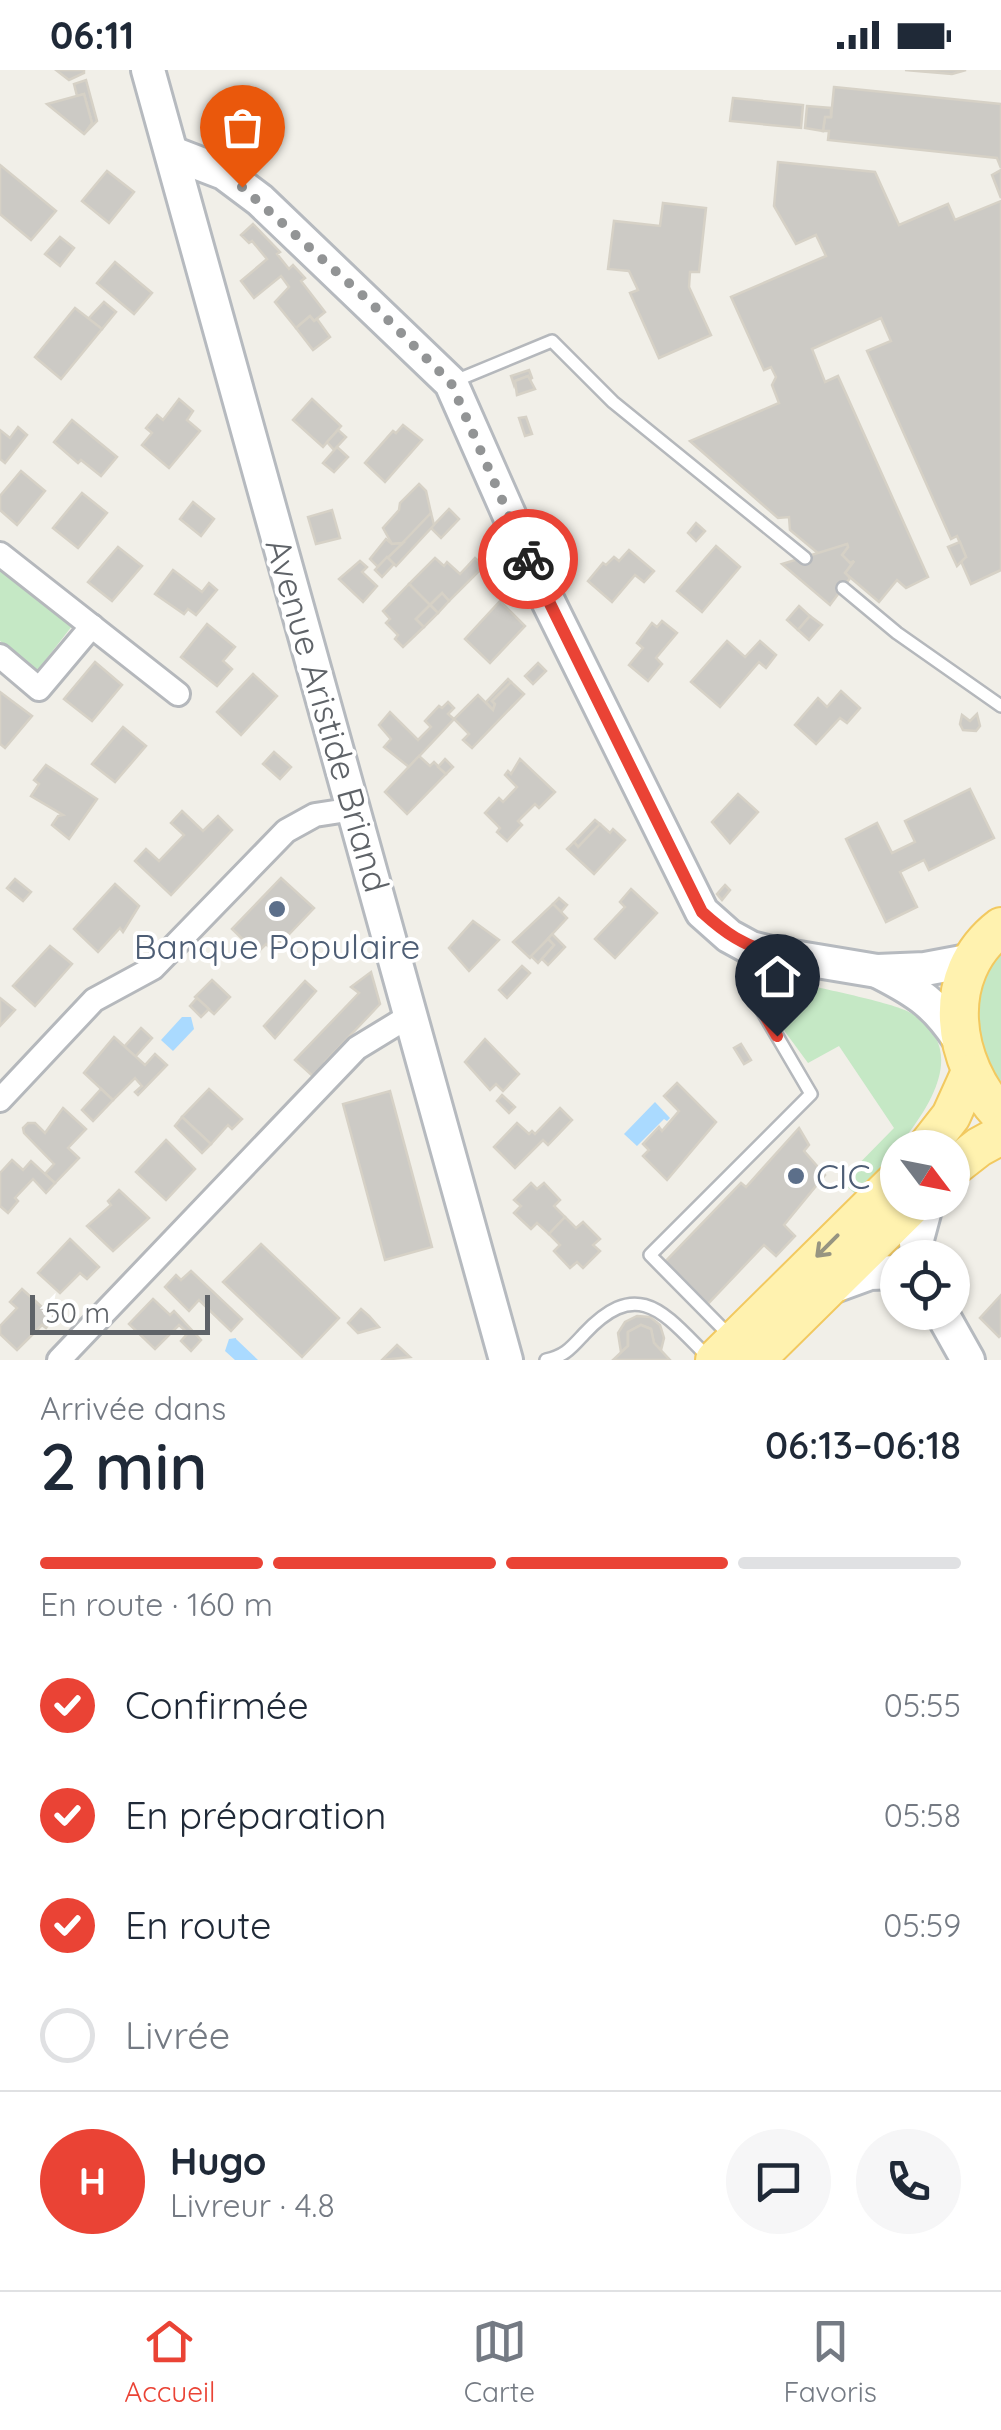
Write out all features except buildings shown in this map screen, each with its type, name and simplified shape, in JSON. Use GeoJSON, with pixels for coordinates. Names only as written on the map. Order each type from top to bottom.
{"type":"FeatureCollection","features":[{"type":"Feature","properties":{"kind":"main road"},"geometry":{"type":"LineString","coordinates":[[940,1130],[951,1116],[964,1056],[960,998],[973,960],[1001,927]]}},
{"type":"Feature","properties":{"kind":"main road"},"geometry":{"type":"LineString","coordinates":[[964,1056],[984,1097],[1001,1115]]}},
{"type":"Feature","properties":{"kind":"main road"},"geometry":{"type":"LineString","coordinates":[[970,1154],[1001,1135]]}},
{"type":"Feature","properties":{"kind":"main road"},"geometry":{"type":"LineString","coordinates":[[729,1355],[880,1198]]}},
{"type":"Feature","properties":{"kind":"main road"},"geometry":{"type":"LineString","coordinates":[[729,1355],[825,1289],[896,1220]]}},
{"type":"Feature","properties":{"kind":"street","name":"Avenue Aristide Briand"},"geometry":{"type":"LineString","coordinates":[[148,70],[506,1360]]}},
{"type":"Feature","properties":{"kind":"street"},"geometry":{"type":"LineString","coordinates":[[172,153],[224,174],[260,200],[451,383],[540,588],[702,912],[728,936],[775,954],[878,972],[926,969],[973,960]]}},
{"type":"Feature","properties":{"kind":"street"},"geometry":{"type":"LineString","coordinates":[[0,554],[178,694]]}},
{"type":"Feature","properties":{"kind":"street"},"geometry":{"type":"LineString","coordinates":[[0,656],[39,689],[92,626]]}},
{"type":"Feature","properties":{"kind":"street"},"geometry":{"type":"LineString","coordinates":[[0,1100],[94,1000],[153,968],[286,832],[315,815],[354,810]]}},
{"type":"Feature","properties":{"kind":"street"},"geometry":{"type":"LineString","coordinates":[[878,972],[919,992],[943,1015],[964,1056]]}},
{"type":"Feature","properties":{"kind":"street"},"geometry":{"type":"LineString","coordinates":[[58,1360],[358,1048],[411,1015]]}},
{"type":"Feature","properties":{"kind":"street"},"geometry":{"type":"LineString","coordinates":[[825,1289],[880,1271]]}},
{"type":"Feature","properties":{"kind":"street"},"geometry":{"type":"LineString","coordinates":[[951,1330],[968,1360]]}},
{"type":"Feature","properties":{"kind":"lane"},"geometry":{"type":"LineString","coordinates":[[451,383],[552,341],[613,402],[805,558]]}},
{"type":"Feature","properties":{"kind":"lane"},"geometry":{"type":"LineString","coordinates":[[843,588],[897,633],[1001,706]]}},
{"type":"Feature","properties":{"kind":"lane"},"geometry":{"type":"LineString","coordinates":[[729,1355],[650,1255],[811,1094],[760,1007],[775,954]]}},
{"type":"Feature","properties":{"kind":"lane"},"geometry":{"type":"LineString","coordinates":[[546,1360],[564,1358],[602,1316],[622,1304],[642,1304],[659,1312],[729,1355]]}},
{"type":"Feature","properties":{"kind":"green space"},"geometry":{"type":"Polygon","coordinates":[[[0,568],[72,626],[37,671],[0,641],[0,568]]]}},
{"type":"Feature","properties":{"kind":"green space"},"geometry":{"type":"Polygon","coordinates":[[[1001,949],[1001,1090],[983,1055],[974,1011],[983,976],[1001,949]]]}},
{"type":"Feature","properties":{"kind":"green space"},"geometry":{"type":"Polygon","coordinates":[[[799,983],[904,1010],[934,1034],[941,1057],[938,1081],[911,1130],[892,1130],[839,1046],[808,1063],[783,1029],[784,999],[799,983]]]}},
{"type":"Feature","properties":{"kind":"green space"},"geometry":{"type":"Polygon","coordinates":[[[880,1142],[880,1168],[857,1195],[841,1182],[880,1142]]]}},
{"type":"Feature","properties":{"kind":"water"},"geometry":{"type":"Polygon","coordinates":[[[182,1017],[191,1017],[194,1029],[173,1051],[161,1040],[182,1017]]]}},
{"type":"Feature","properties":{"kind":"water"},"geometry":{"type":"Polygon","coordinates":[[[655,1102],[670,1118],[664,1119],[637,1146],[624,1134],[655,1102]]]}},
{"type":"Feature","properties":{"kind":"water"},"geometry":{"type":"Polygon","coordinates":[[[236,1338],[258,1360],[235,1360],[225,1351],[229,1339],[236,1338]]]}},
{"type":"Feature","properties":{"kind":"way so far"},"geometry":{"type":"LineString","coordinates":[[242,187],[370,302],[451,383],[528,559]]}},
{"type":"Feature","properties":{"kind":"place","name":"Banque Populaire"},"geometry":{"type":"Point","coordinates":[277,909]}},
{"type":"Feature","properties":{"kind":"place","name":"CIC"},"geometry":{"type":"Point","coordinates":[796,1176]}},
{"type":"Feature","properties":{"kind":"route"},"geometry":{"type":"LineString","coordinates":[[528,559],[702,912],[728,936],[775,954],[760,1007],[777,1036]]}}]}
